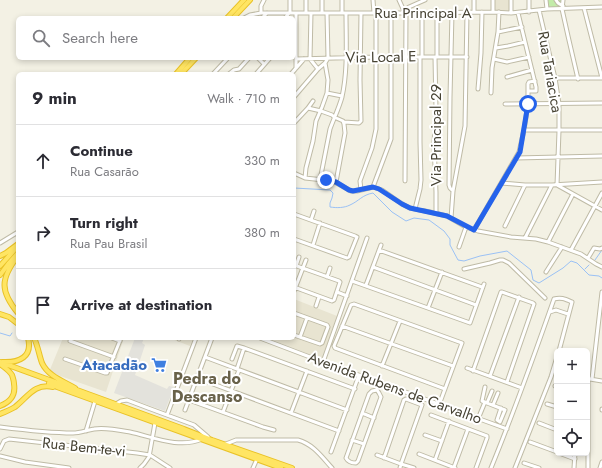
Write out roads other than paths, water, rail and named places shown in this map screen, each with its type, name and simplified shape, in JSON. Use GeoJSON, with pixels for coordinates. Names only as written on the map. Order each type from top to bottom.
{"type":"FeatureCollection","features":[{"type":"Feature","properties":{"kind":"highway"},"geometry":{"type":"LineString","coordinates":[[229,16],[244,0]]}},
{"type":"Feature","properties":{"kind":"highway"},"geometry":{"type":"LineString","coordinates":[[235,16],[250,0]]}},
{"type":"Feature","properties":{"kind":"highway"},"geometry":{"type":"LineString","coordinates":[[178,72],[188,60]]}},
{"type":"Feature","properties":{"kind":"highway"},"geometry":{"type":"LineString","coordinates":[[183,72],[194,60]]}},
{"type":"Feature","properties":{"kind":"highway"},"geometry":{"type":"LineString","coordinates":[[0,256],[16,246]]}},
{"type":"Feature","properties":{"kind":"highway"},"geometry":{"type":"LineString","coordinates":[[0,266],[16,247]]}},
{"type":"Feature","properties":{"kind":"highway"},"geometry":{"type":"LineString","coordinates":[[0,276],[16,255]]}},
{"type":"Feature","properties":{"kind":"highway"},"geometry":{"type":"LineString","coordinates":[[16,259],[6,274],[3,289],[7,300],[16,311]]}},
{"type":"Feature","properties":{"kind":"highway"},"geometry":{"type":"LineString","coordinates":[[0,314],[9,317],[16,322]]}},
{"type":"Feature","properties":{"kind":"highway"},"geometry":{"type":"LineString","coordinates":[[0,362],[14,362],[24,357],[29,349],[29,340]]}},
{"type":"Feature","properties":{"kind":"highway"},"geometry":{"type":"LineString","coordinates":[[35,340],[42,363],[48,371],[57,379],[87,394]]}},
{"type":"Feature","properties":{"kind":"highway"},"geometry":{"type":"LineString","coordinates":[[0,362],[292,468]]}},
{"type":"Feature","properties":{"kind":"highway"},"geometry":{"type":"LineString","coordinates":[[0,362],[13,376],[15,388],[10,401],[0,406]]}},
{"type":"Feature","properties":{"kind":"highway"},"geometry":{"type":"LineString","coordinates":[[36,376],[57,387],[281,468]]}},
{"type":"Feature","properties":{"kind":"highway"},"geometry":{"type":"LineString","coordinates":[[0,414],[15,407],[35,389],[42,386],[57,387]]}},
{"type":"Feature","properties":{"kind":"street"},"geometry":{"type":"LineString","coordinates":[[261,13],[261,6],[264,0]]}},
{"type":"Feature","properties":{"kind":"street"},"geometry":{"type":"LineString","coordinates":[[287,16],[290,12],[290,0]]}},
{"type":"Feature","properties":{"kind":"street"},"geometry":{"type":"LineString","coordinates":[[306,0],[306,13]]}},
{"type":"Feature","properties":{"kind":"street"},"geometry":{"type":"LineString","coordinates":[[322,0],[322,13]]}},
{"type":"Feature","properties":{"kind":"street"},"geometry":{"type":"LineString","coordinates":[[320,180],[330,129],[338,110],[344,81],[346,58],[342,0]]}},
{"type":"Feature","properties":{"kind":"street"},"geometry":{"type":"LineString","coordinates":[[361,190],[360,181],[372,148],[376,128],[375,13],[373,0]]}},
{"type":"Feature","properties":{"kind":"street"},"geometry":{"type":"LineString","coordinates":[[399,0],[404,12],[406,57],[405,181]]}},
{"type":"Feature","properties":{"kind":"street"},"geometry":{"type":"LineString","coordinates":[[404,12],[411,6],[425,0]]}},
{"type":"Feature","properties":{"kind":"street"},"geometry":{"type":"LineString","coordinates":[[474,0],[474,12]]}},
{"type":"Feature","properties":{"kind":"street"},"geometry":{"type":"LineString","coordinates":[[493,0],[493,12]]}},
{"type":"Feature","properties":{"kind":"street"},"geometry":{"type":"LineString","coordinates":[[511,0],[511,13]]}},
{"type":"Feature","properties":{"kind":"street"},"geometry":{"type":"LineString","coordinates":[[529,0],[529,12]]}},
{"type":"Feature","properties":{"kind":"street"},"geometry":{"type":"LineString","coordinates":[[546,0],[546,9]]}},
{"type":"Feature","properties":{"kind":"street"},"geometry":{"type":"LineString","coordinates":[[556,0],[562,7]]}},
{"type":"Feature","properties":{"kind":"street"},"geometry":{"type":"LineString","coordinates":[[563,0],[562,7],[578,79]]}},
{"type":"Feature","properties":{"kind":"street","name":"Rua Principal A"},"geometry":{"type":"LineString","coordinates":[[248,16],[261,13],[290,12],[518,13],[562,7],[602,7]]}},
{"type":"Feature","properties":{"kind":"street"},"geometry":{"type":"LineString","coordinates":[[555,78],[602,78],[584,8]]}},
{"type":"Feature","properties":{"kind":"street","name":"Rua Tariacica"},"geometry":{"type":"LineString","coordinates":[[539,10],[555,78],[559,104],[558,185]]}},
{"type":"Feature","properties":{"kind":"street","name":"Via Principal 29"},"geometry":{"type":"LineString","coordinates":[[436,213],[434,143],[436,110],[437,12]]}},
{"type":"Feature","properties":{"kind":"street"},"geometry":{"type":"LineString","coordinates":[[478,89],[482,12]]}},
{"type":"Feature","properties":{"kind":"street"},"geometry":{"type":"LineString","coordinates":[[491,93],[492,68],[500,12]]}},
{"type":"Feature","properties":{"kind":"street"},"geometry":{"type":"LineString","coordinates":[[264,16],[267,13]]}},
{"type":"Feature","properties":{"kind":"street"},"geometry":{"type":"LineString","coordinates":[[296,13],[296,68]]}},
{"type":"Feature","properties":{"kind":"street"},"geometry":{"type":"LineString","coordinates":[[311,13],[310,59],[318,68]]}},
{"type":"Feature","properties":{"kind":"street"},"geometry":{"type":"LineString","coordinates":[[296,95],[328,58],[327,13]]}},
{"type":"Feature","properties":{"kind":"street"},"geometry":{"type":"LineString","coordinates":[[308,108],[332,115],[334,118],[344,122],[359,123],[361,121],[361,13]]}},
{"type":"Feature","properties":{"kind":"street"},"geometry":{"type":"LineString","coordinates":[[373,187],[390,140],[391,13]]}},
{"type":"Feature","properties":{"kind":"street"},"geometry":{"type":"LineString","coordinates":[[415,209],[421,184],[420,142],[422,13]]}},
{"type":"Feature","properties":{"kind":"street"},"geometry":{"type":"LineString","coordinates":[[452,13],[449,185],[450,188],[454,190]]}},
{"type":"Feature","properties":{"kind":"street"},"geometry":{"type":"LineString","coordinates":[[451,218],[454,190],[465,126],[467,13]]}},
{"type":"Feature","properties":{"kind":"street"},"geometry":{"type":"LineString","coordinates":[[518,13],[535,81],[536,91],[528,91]]}},
{"type":"Feature","properties":{"kind":"street"},"geometry":{"type":"LineString","coordinates":[[498,32],[522,27]]}},
{"type":"Feature","properties":{"kind":"street"},"geometry":{"type":"LineString","coordinates":[[496,48],[525,42]]}},
{"type":"Feature","properties":{"kind":"street","name":"Via Local E"},"geometry":{"type":"LineString","coordinates":[[296,59],[466,57]]}},
{"type":"Feature","properties":{"kind":"street"},"geometry":{"type":"LineString","coordinates":[[494,59],[507,62],[529,57]]}},
{"type":"Feature","properties":{"kind":"street"},"geometry":{"type":"LineString","coordinates":[[293,72],[304,59]]}},
{"type":"Feature","properties":{"kind":"street"},"geometry":{"type":"LineString","coordinates":[[215,72],[226,60]]}},
{"type":"Feature","properties":{"kind":"street"},"geometry":{"type":"LineString","coordinates":[[232,72],[239,69],[247,60]]}},
{"type":"Feature","properties":{"kind":"street"},"geometry":{"type":"LineString","coordinates":[[260,60],[264,64]]}},
{"type":"Feature","properties":{"kind":"street"},"geometry":{"type":"LineString","coordinates":[[258,72],[268,60]]}},
{"type":"Feature","properties":{"kind":"street"},"geometry":{"type":"LineString","coordinates":[[305,178],[313,141],[314,126],[327,93],[328,80],[325,63]]}},
{"type":"Feature","properties":{"kind":"street"},"geometry":{"type":"LineString","coordinates":[[508,77],[532,70]]}},
{"type":"Feature","properties":{"kind":"street"},"geometry":{"type":"LineString","coordinates":[[474,230],[521,148],[528,104],[528,83],[535,81]]}},
{"type":"Feature","properties":{"kind":"street"},"geometry":{"type":"LineString","coordinates":[[327,93],[342,96]]}},
{"type":"Feature","properties":{"kind":"street"},"geometry":{"type":"LineString","coordinates":[[296,120],[313,101]]}},
{"type":"Feature","properties":{"kind":"street"},"geometry":{"type":"LineString","coordinates":[[505,104],[602,103]]}},
{"type":"Feature","properties":{"kind":"street"},"geometry":{"type":"LineString","coordinates":[[336,182],[345,133],[344,122]]}},
{"type":"Feature","properties":{"kind":"street"},"geometry":{"type":"LineString","coordinates":[[524,130],[602,130]]}},
{"type":"Feature","properties":{"kind":"street"},"geometry":{"type":"LineString","coordinates":[[516,158],[602,156]]}},
{"type":"Feature","properties":{"kind":"street"},"geometry":{"type":"LineString","coordinates":[[296,174],[305,178],[336,182],[353,191],[373,187],[387,193],[410,208],[436,213],[451,218],[474,230],[548,242],[571,250],[602,267]]}},
{"type":"Feature","properties":{"kind":"street"},"geometry":{"type":"LineString","coordinates":[[502,183],[558,185],[602,182]]}},
{"type":"Feature","properties":{"kind":"street"},"geometry":{"type":"LineString","coordinates":[[505,226],[525,185]]}},
{"type":"Feature","properties":{"kind":"street"},"geometry":{"type":"LineString","coordinates":[[525,238],[552,185]]}},
{"type":"Feature","properties":{"kind":"street"},"geometry":{"type":"LineString","coordinates":[[558,185],[602,210]]}},
{"type":"Feature","properties":{"kind":"street"},"geometry":{"type":"LineString","coordinates":[[571,250],[602,192]]}},
{"type":"Feature","properties":{"kind":"street"},"geometry":{"type":"LineString","coordinates":[[548,242],[573,194]]}},
{"type":"Feature","properties":{"kind":"street"},"geometry":{"type":"LineString","coordinates":[[311,220],[314,211]]}},
{"type":"Feature","properties":{"kind":"street"},"geometry":{"type":"LineString","coordinates":[[296,215],[356,236],[357,239],[349,257],[347,258],[296,240]]}},
{"type":"Feature","properties":{"kind":"street"},"geometry":{"type":"LineString","coordinates":[[312,245],[320,223]]}},
{"type":"Feature","properties":{"kind":"street"},"geometry":{"type":"LineString","coordinates":[[459,247],[466,227]]}},
{"type":"Feature","properties":{"kind":"street"},"geometry":{"type":"LineString","coordinates":[[0,243],[16,233]]}},
{"type":"Feature","properties":{"kind":"street"},"geometry":{"type":"LineString","coordinates":[[323,362],[367,238]]}},
{"type":"Feature","properties":{"kind":"street"},"geometry":{"type":"LineString","coordinates":[[366,285],[381,245]]}},
{"type":"Feature","properties":{"kind":"street"},"geometry":{"type":"LineString","coordinates":[[546,272],[562,247]]}},
{"type":"Feature","properties":{"kind":"street"},"geometry":{"type":"LineString","coordinates":[[353,248],[363,251]]}},
{"type":"Feature","properties":{"kind":"street"},"geometry":{"type":"LineString","coordinates":[[588,258],[594,248],[602,248]]}},
{"type":"Feature","properties":{"kind":"street"},"geometry":{"type":"LineString","coordinates":[[352,281],[470,323],[483,285],[379,250]]}},
{"type":"Feature","properties":{"kind":"street"},"geometry":{"type":"LineString","coordinates":[[296,263],[299,257]]}},
{"type":"Feature","properties":{"kind":"street"},"geometry":{"type":"LineString","coordinates":[[296,284],[306,260]]}},
{"type":"Feature","properties":{"kind":"street"},"geometry":{"type":"LineString","coordinates":[[464,269],[490,263],[496,260],[503,260],[545,298]]}},
{"type":"Feature","properties":{"kind":"street"},"geometry":{"type":"LineString","coordinates":[[296,265],[340,282],[333,301],[296,290]]}},
{"type":"Feature","properties":{"kind":"street"},"geometry":{"type":"LineString","coordinates":[[373,267],[476,305]]}},
{"type":"Feature","properties":{"kind":"street"},"geometry":{"type":"LineString","coordinates":[[327,277],[330,268]]}},
{"type":"Feature","properties":{"kind":"street"},"geometry":{"type":"LineString","coordinates":[[428,308],[442,272]]}},
{"type":"Feature","properties":{"kind":"street"},"geometry":{"type":"LineString","coordinates":[[337,292],[347,296]]}},
{"type":"Feature","properties":{"kind":"street"},"geometry":{"type":"LineString","coordinates":[[473,371],[501,292],[519,297],[533,303],[534,305],[507,382]]}},
{"type":"Feature","properties":{"kind":"street"},"geometry":{"type":"LineString","coordinates":[[590,372],[602,292]]}},
{"type":"Feature","properties":{"kind":"street"},"geometry":{"type":"LineString","coordinates":[[316,306],[319,297]]}},
{"type":"Feature","properties":{"kind":"street"},"geometry":{"type":"LineString","coordinates":[[490,376],[519,297]]}},
{"type":"Feature","properties":{"kind":"street"},"geometry":{"type":"LineString","coordinates":[[491,468],[525,381],[554,299],[563,298],[572,302],[559,348]]}},
{"type":"Feature","properties":{"kind":"street"},"geometry":{"type":"LineString","coordinates":[[439,405],[445,389],[453,366],[462,343],[352,304],[350,306],[334,346],[335,348],[445,389]]}},
{"type":"Feature","properties":{"kind":"street"},"geometry":{"type":"LineString","coordinates":[[550,312],[556,310],[568,314]]}},
{"type":"Feature","properties":{"kind":"street"},"geometry":{"type":"LineString","coordinates":[[296,314],[327,325],[328,328],[321,344],[296,336]]}},
{"type":"Feature","properties":{"kind":"street"},"geometry":{"type":"LineString","coordinates":[[300,338],[307,318]]}},
{"type":"Feature","properties":{"kind":"street"},"geometry":{"type":"LineString","coordinates":[[382,366],[400,321]]}},
{"type":"Feature","properties":{"kind":"street"},"geometry":{"type":"LineString","coordinates":[[342,326],[453,366]]}},
{"type":"Feature","properties":{"kind":"street"},"geometry":{"type":"LineString","coordinates":[[65,359],[106,373],[114,358],[120,340]]}},
{"type":"Feature","properties":{"kind":"street"},"geometry":{"type":"LineString","coordinates":[[167,415],[195,340]]}},
{"type":"Feature","properties":{"kind":"street"},"geometry":{"type":"LineString","coordinates":[[185,410],[211,340]]}},
{"type":"Feature","properties":{"kind":"street","name":"Avenida Rubens de Carvalho"},"geometry":{"type":"LineString","coordinates":[[266,340],[507,429]]}},
{"type":"Feature","properties":{"kind":"street"},"geometry":{"type":"LineString","coordinates":[[70,341],[114,358]]}},
{"type":"Feature","properties":{"kind":"street"},"geometry":{"type":"LineString","coordinates":[[232,359],[237,346],[355,389]]}},
{"type":"Feature","properties":{"kind":"street"},"geometry":{"type":"LineString","coordinates":[[223,412],[244,348]]}},
{"type":"Feature","properties":{"kind":"street"},"geometry":{"type":"LineString","coordinates":[[205,357],[347,410]]}},
{"type":"Feature","properties":{"kind":"street"},"geometry":{"type":"LineString","coordinates":[[467,368],[522,388]]}},
{"type":"Feature","properties":{"kind":"street"},"geometry":{"type":"LineString","coordinates":[[515,468],[554,368]]}},
{"type":"Feature","properties":{"kind":"street"},"geometry":{"type":"LineString","coordinates":[[291,413],[307,371]]}},
{"type":"Feature","properties":{"kind":"street"},"geometry":{"type":"LineString","coordinates":[[331,452],[360,375]]}},
{"type":"Feature","properties":{"kind":"street"},"geometry":{"type":"LineString","coordinates":[[197,378],[339,431]]}},
{"type":"Feature","properties":{"kind":"street"},"geometry":{"type":"LineString","coordinates":[[590,379],[602,381]]}},
{"type":"Feature","properties":{"kind":"street"},"geometry":{"type":"LineString","coordinates":[[377,390],[379,382]]}},
{"type":"Feature","properties":{"kind":"street"},"geometry":{"type":"LineString","coordinates":[[588,468],[589,384]]}},
{"type":"Feature","properties":{"kind":"street"},"geometry":{"type":"LineString","coordinates":[[485,387],[481,400],[501,408]]}},
{"type":"Feature","properties":{"kind":"street"},"geometry":{"type":"LineString","coordinates":[[372,390],[377,390],[381,397],[374,418],[358,462],[351,463],[347,461],[346,458],[352,440],[370,392],[372,390]]}},
{"type":"Feature","properties":{"kind":"street"},"geometry":{"type":"LineString","coordinates":[[478,419],[492,391]]}},
{"type":"Feature","properties":{"kind":"street"},"geometry":{"type":"LineString","coordinates":[[493,405],[498,394]]}},
{"type":"Feature","properties":{"kind":"street"},"geometry":{"type":"LineString","coordinates":[[384,458],[404,400],[406,398],[422,405],[400,468]]}},
{"type":"Feature","properties":{"kind":"street"},"geometry":{"type":"LineString","coordinates":[[116,404],[126,400],[184,421],[196,427],[212,440]]}},
{"type":"Feature","properties":{"kind":"street"},"geometry":{"type":"LineString","coordinates":[[189,400],[274,430]]}},
{"type":"Feature","properties":{"kind":"street"},"geometry":{"type":"LineString","coordinates":[[86,431],[95,401]]}},
{"type":"Feature","properties":{"kind":"street"},"geometry":{"type":"LineString","coordinates":[[547,404],[554,406]]}},
{"type":"Feature","properties":{"kind":"street"},"geometry":{"type":"LineString","coordinates":[[362,413],[374,418]]}},
{"type":"Feature","properties":{"kind":"street"},"geometry":{"type":"LineString","coordinates":[[431,414],[488,437],[476,468]]}},
{"type":"Feature","properties":{"kind":"street"},"geometry":{"type":"LineString","coordinates":[[435,460],[448,421]]}},
{"type":"Feature","properties":{"kind":"street"},"geometry":{"type":"LineString","coordinates":[[140,468],[147,461],[150,455],[155,423]]}},
{"type":"Feature","properties":{"kind":"street"},"geometry":{"type":"LineString","coordinates":[[539,423],[554,429]]}},
{"type":"Feature","properties":{"kind":"street"},"geometry":{"type":"LineString","coordinates":[[0,427],[36,432],[73,433],[94,429],[112,430],[130,432],[168,442],[188,443],[196,442],[202,439]]}},
{"type":"Feature","properties":{"kind":"street"},"geometry":{"type":"LineString","coordinates":[[419,454],[455,468],[468,429]]}},
{"type":"Feature","properties":{"kind":"street"},"geometry":{"type":"LineString","coordinates":[[425,435],[442,441]]}},
{"type":"Feature","properties":{"kind":"street","name":"Rua Bem-te-vi"},"geometry":{"type":"LineString","coordinates":[[0,449],[4,441],[9,439],[137,453],[150,455],[166,467],[170,468]]}},
{"type":"Feature","properties":{"kind":"street"},"geometry":{"type":"LineString","coordinates":[[226,444],[236,440],[298,440],[315,449],[332,468]]}},
{"type":"Feature","properties":{"kind":"street"},"geometry":{"type":"LineString","coordinates":[[352,440],[364,444]]}},
{"type":"Feature","properties":{"kind":"street"},"geometry":{"type":"LineString","coordinates":[[530,442],[554,451]]}},
{"type":"Feature","properties":{"kind":"street"},"geometry":{"type":"LineString","coordinates":[[0,456],[25,462],[69,468]]}},
{"type":"Feature","properties":{"kind":"street"},"geometry":{"type":"LineString","coordinates":[[377,456],[414,468]]}},
{"type":"Feature","properties":{"kind":"street"},"geometry":{"type":"LineString","coordinates":[[566,456],[575,459],[574,468]]}},
{"type":"Feature","properties":{"kind":"street"},"geometry":{"type":"LineString","coordinates":[[253,468],[257,459]]}},
{"type":"Feature","properties":{"kind":"street"},"geometry":{"type":"LineString","coordinates":[[600,468],[602,462]]}},
{"type":"Feature","properties":{"kind":"street"},"geometry":{"type":"LineString","coordinates":[[524,463],[539,468]]}},
{"type":"Feature","properties":{"kind":"waterway"},"geometry":{"type":"LineString","coordinates":[[296,188],[330,190],[333,193],[330,207],[335,208],[348,206],[366,195],[373,193],[392,212],[406,221],[414,218],[429,220],[444,231],[450,239],[450,245],[458,260],[464,261],[480,256],[507,251],[531,270],[533,280],[539,283],[563,268],[571,261],[577,263],[589,275],[599,276],[602,278]]}},
{"type":"Feature","properties":{"kind":"waterway"},"geometry":{"type":"LineString","coordinates":[[595,260],[602,250]]}},
{"type":"Feature","properties":{"kind":"waterway"},"geometry":{"type":"LineString","coordinates":[[585,269],[589,265]]}},
{"type":"Feature","properties":{"kind":"waterway"},"geometry":{"type":"LineString","coordinates":[[0,333],[10,336],[12,333]]}},
{"type":"Feature","properties":{"kind":"place","name":"Atacadão"},"geometry":{"type":"Point","coordinates":[159,365]}},
{"type":"Feature","properties":{"kind":"district","name":"Pedra do Descanso"},"geometry":{"type":"Point","coordinates":[207,387]}}]}
